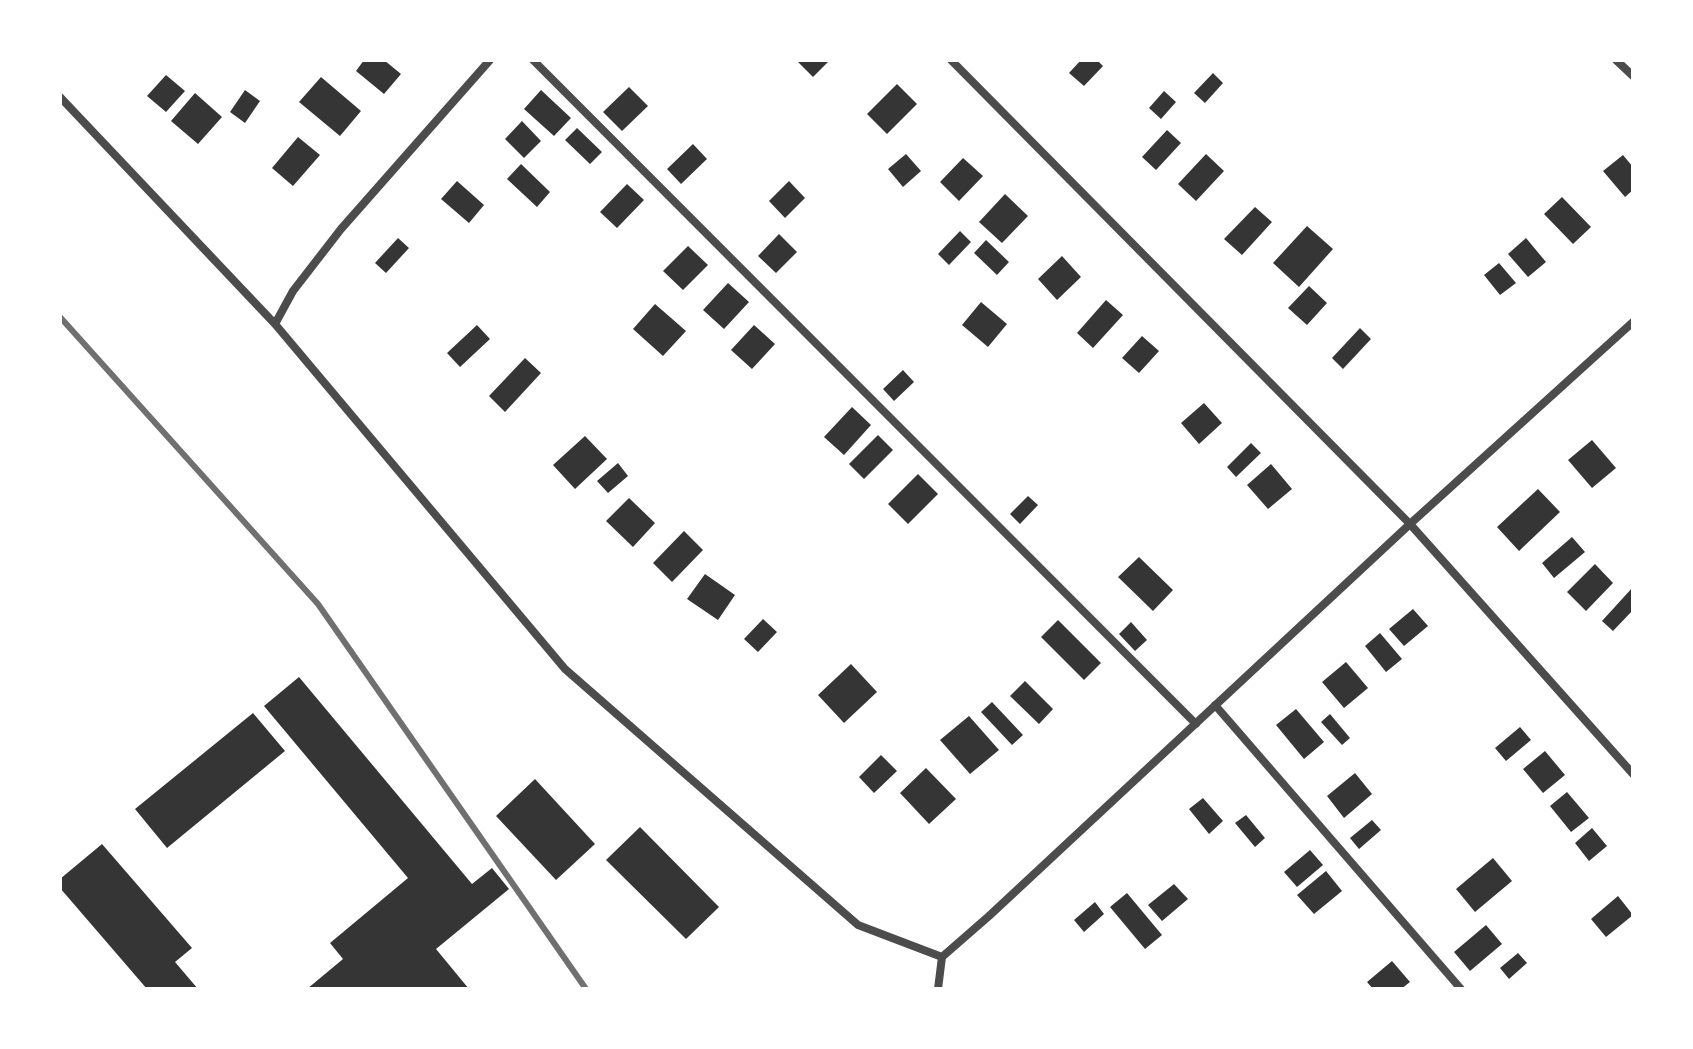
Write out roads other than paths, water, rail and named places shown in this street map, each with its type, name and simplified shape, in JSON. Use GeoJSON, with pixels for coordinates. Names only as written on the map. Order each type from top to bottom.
{"type":"FeatureCollection","features":[{"type":"Feature","properties":{"kind":"street"},"geometry":{"type":"LineString","coordinates":[[275,324],[293,291],[341,229],[490,60]]}},
{"type":"Feature","properties":{"kind":"street"},"geometry":{"type":"LineString","coordinates":[[533,60],[1196,724]]}},
{"type":"Feature","properties":{"kind":"street"},"geometry":{"type":"LineString","coordinates":[[951,60],[1410,524],[1633,774]]}},
{"type":"Feature","properties":{"kind":"street"},"geometry":{"type":"LineString","coordinates":[[1616,60],[1633,76]]}},
{"type":"Feature","properties":{"kind":"street"},"geometry":{"type":"LineString","coordinates":[[60,97],[275,324],[565,669],[858,925],[942,957]]}},
{"type":"Feature","properties":{"kind":"street"},"geometry":{"type":"LineString","coordinates":[[938,989],[942,957],[1633,322]]}},
{"type":"Feature","properties":{"kind":"street"},"geometry":{"type":"LineString","coordinates":[[1215,705],[1461,989]]}},
{"type":"Feature","properties":{"kind":"railway"},"geometry":{"type":"LineString","coordinates":[[60,317],[318,604],[586,989]]}}]}
